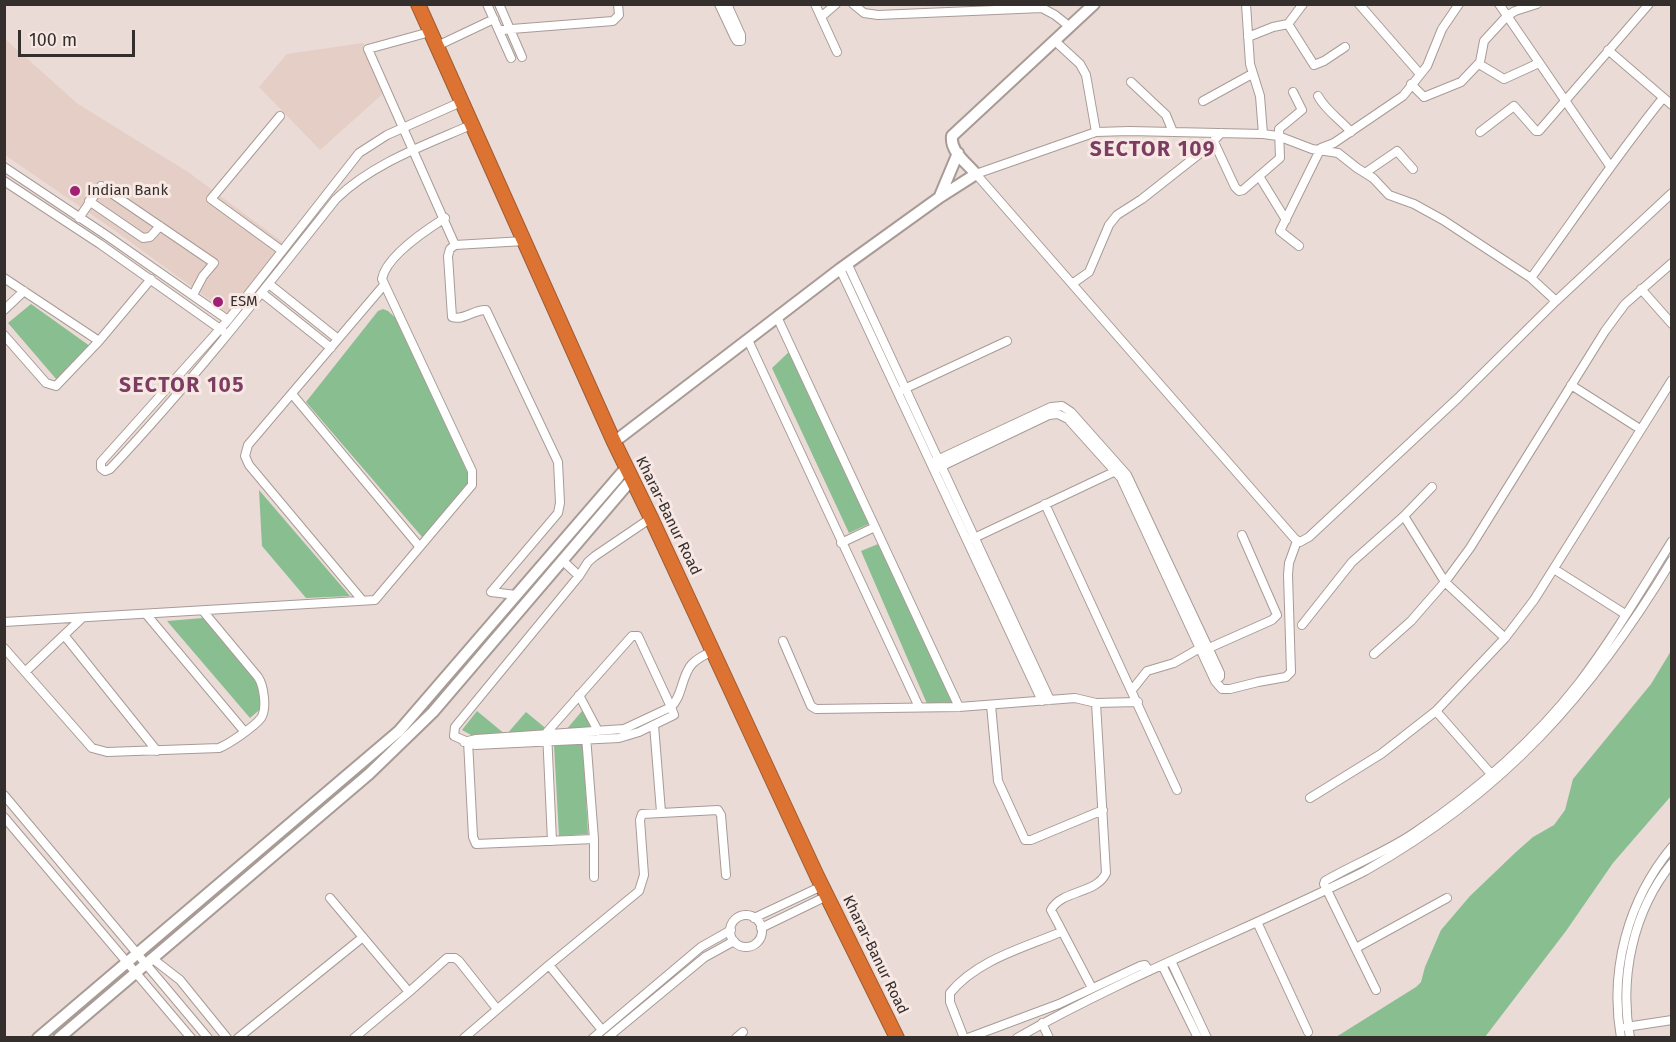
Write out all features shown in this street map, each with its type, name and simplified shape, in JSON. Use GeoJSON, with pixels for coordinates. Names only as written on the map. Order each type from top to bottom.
{"type":"FeatureCollection","features":[{"type":"Feature","properties":{"kind":"highway","name":"Kharar-Banur Road"},"geometry":{"type":"LineString","coordinates":[[418,4],[614,442],[824,891],[897,1038]]}},
{"type":"Feature","properties":{"kind":"main road"},"geometry":{"type":"LineString","coordinates":[[614,442],[844,267],[940,197],[976,174],[952,147],[951,141],[955,133],[1094,4]]}},
{"type":"Feature","properties":{"kind":"main road"},"geometry":{"type":"LineString","coordinates":[[940,197],[958,153]]}},
{"type":"Feature","properties":{"kind":"main road"},"geometry":{"type":"LineString","coordinates":[[38,1038],[399,731],[516,596],[629,474]]}},
{"type":"Feature","properties":{"kind":"main road"},"geometry":{"type":"LineString","coordinates":[[59,1038],[369,774],[410,735],[433,712],[562,560],[629,474]]}},
{"type":"Feature","properties":{"kind":"street"},"geometry":{"type":"LineString","coordinates":[[488,4],[511,58]]}},
{"type":"Feature","properties":{"kind":"street"},"geometry":{"type":"LineString","coordinates":[[499,4],[522,57]]}},
{"type":"Feature","properties":{"kind":"street"},"geometry":{"type":"LineString","coordinates":[[499,30],[613,21],[619,15],[618,4]]}},
{"type":"Feature","properties":{"kind":"street"},"geometry":{"type":"LineString","coordinates":[[719,4],[735,38],[741,41],[741,35],[727,4]]}},
{"type":"Feature","properties":{"kind":"street"},"geometry":{"type":"LineString","coordinates":[[815,4],[837,52]]}},
{"type":"Feature","properties":{"kind":"street"},"geometry":{"type":"LineString","coordinates":[[821,17],[836,4]]}},
{"type":"Feature","properties":{"kind":"street"},"geometry":{"type":"LineString","coordinates":[[853,4],[864,12],[878,15],[1042,8],[1070,27]]}},
{"type":"Feature","properties":{"kind":"street"},"geometry":{"type":"LineString","coordinates":[[1246,4],[1252,74],[1260,96],[1263,134]]}},
{"type":"Feature","properties":{"kind":"street"},"geometry":{"type":"LineString","coordinates":[[1248,37],[1288,24],[1304,4]]}},
{"type":"Feature","properties":{"kind":"street"},"geometry":{"type":"LineString","coordinates":[[1299,246],[1281,234],[1281,229],[1318,150],[1334,143],[1402,97],[1429,63],[1443,29],[1459,4]]}},
{"type":"Feature","properties":{"kind":"street"},"geometry":{"type":"LineString","coordinates":[[1499,4],[1610,166]]}},
{"type":"Feature","properties":{"kind":"street"},"geometry":{"type":"LineString","coordinates":[[1411,84],[1423,97],[1426,97],[1459,83],[1479,64],[1484,41],[1507,16],[1537,4]]}},
{"type":"Feature","properties":{"kind":"street"},"geometry":{"type":"LineString","coordinates":[[1480,132],[1514,106],[1537,132],[1649,4]]}},
{"type":"Feature","properties":{"kind":"street"},"geometry":{"type":"LineString","coordinates":[[1363,6],[1420,75]]}},
{"type":"Feature","properties":{"kind":"street"},"geometry":{"type":"LineString","coordinates":[[437,46],[494,19]]}},
{"type":"Feature","properties":{"kind":"street"},"geometry":{"type":"LineString","coordinates":[[1288,24],[1314,65],[1345,47]]}},
{"type":"Feature","properties":{"kind":"street"},"geometry":{"type":"LineString","coordinates":[[430,32],[368,49],[402,128],[445,218],[455,245]]}},
{"type":"Feature","properties":{"kind":"street"},"geometry":{"type":"LineString","coordinates":[[1055,40],[1080,64],[1086,75],[1096,132]]}},
{"type":"Feature","properties":{"kind":"street"},"geometry":{"type":"LineString","coordinates":[[1608,50],[1671,105]]}},
{"type":"Feature","properties":{"kind":"street"},"geometry":{"type":"LineString","coordinates":[[1479,64],[1504,80],[1539,63]]}},
{"type":"Feature","properties":{"kind":"street"},"geometry":{"type":"LineString","coordinates":[[1203,101],[1252,74]]}},
{"type":"Feature","properties":{"kind":"street"},"geometry":{"type":"LineString","coordinates":[[1131,82],[1166,115],[1173,132]]}},
{"type":"Feature","properties":{"kind":"street"},"geometry":{"type":"LineString","coordinates":[[1214,142],[1237,190],[1243,190],[1280,158],[1278,136],[1282,125],[1302,110],[1293,92]]}},
{"type":"Feature","properties":{"kind":"street"},"geometry":{"type":"LineString","coordinates":[[1318,96],[1329,111],[1340,119],[1351,132]]}},
{"type":"Feature","properties":{"kind":"street"},"geometry":{"type":"LineString","coordinates":[[1531,278],[1610,166],[1663,98]]}},
{"type":"Feature","properties":{"kind":"street"},"geometry":{"type":"LineString","coordinates":[[461,102],[377,140],[359,153],[221,329],[101,462],[100,466],[103,470],[110,469],[164,412],[345,189],[413,151],[471,125]]}},
{"type":"Feature","properties":{"kind":"street"},"geometry":{"type":"LineString","coordinates":[[280,116],[211,199],[281,250]]}},
{"type":"Feature","properties":{"kind":"street"},"geometry":{"type":"LineString","coordinates":[[1556,301],[1531,278],[1443,220],[1414,204],[1389,195],[1373,178],[1338,153],[1318,150],[1278,136],[1096,132],[976,174],[1297,541],[1304,541],[1309,537],[1458,399],[1556,301],[1671,193]]}},
{"type":"Feature","properties":{"kind":"street"},"geometry":{"type":"LineString","coordinates":[[1072,284],[1089,272],[1109,225],[1117,215],[1142,200],[1214,142],[1221,133]]}},
{"type":"Feature","properties":{"kind":"street"},"geometry":{"type":"LineString","coordinates":[[1365,173],[1397,150],[1413,169]]}},
{"type":"Feature","properties":{"kind":"street"},"geometry":{"type":"LineString","coordinates":[[4,167],[228,320]]}},
{"type":"Feature","properties":{"kind":"street"},"geometry":{"type":"LineString","coordinates":[[1259,176],[1286,220]]}},
{"type":"Feature","properties":{"kind":"street"},"geometry":{"type":"LineString","coordinates":[[4,181],[151,279],[228,335]]}},
{"type":"Feature","properties":{"kind":"street"},"geometry":{"type":"LineString","coordinates":[[79,218],[101,186],[214,263],[202,276],[193,295]]}},
{"type":"Feature","properties":{"kind":"street"},"geometry":{"type":"LineString","coordinates":[[89,201],[143,238],[150,237],[160,226]]}},
{"type":"Feature","properties":{"kind":"street"},"geometry":{"type":"LineString","coordinates":[[4,622],[375,600],[472,485],[473,476],[382,279],[384,272],[406,246],[445,218]]}},
{"type":"Feature","properties":{"kind":"street"},"geometry":{"type":"LineString","coordinates":[[516,596],[490,592],[558,513],[560,503],[558,462],[486,310],[482,309],[457,319],[452,317],[448,256],[450,249],[455,245],[524,241]]}},
{"type":"Feature","properties":{"kind":"street"},"geometry":{"type":"LineString","coordinates":[[1374,654],[1411,621],[1445,582],[1489,519],[1610,323],[1641,289],[1671,263]]}},
{"type":"Feature","properties":{"kind":"street"},"geometry":{"type":"LineString","coordinates":[[844,267],[1046,700]]}},
{"type":"Feature","properties":{"kind":"street"},"geometry":{"type":"LineString","coordinates":[[4,278],[99,341]]}},
{"type":"Feature","properties":{"kind":"street"},"geometry":{"type":"LineString","coordinates":[[4,334],[46,383],[52,386],[59,385],[151,279]]}},
{"type":"Feature","properties":{"kind":"street"},"geometry":{"type":"LineString","coordinates":[[269,284],[339,339]]}},
{"type":"Feature","properties":{"kind":"street"},"geometry":{"type":"LineString","coordinates":[[363,600],[246,461],[245,451],[384,285]]}},
{"type":"Feature","properties":{"kind":"street"},"geometry":{"type":"LineString","coordinates":[[1641,289],[1671,324]]}},
{"type":"Feature","properties":{"kind":"street"},"geometry":{"type":"LineString","coordinates":[[4,310],[24,291]]}},
{"type":"Feature","properties":{"kind":"street"},"geometry":{"type":"LineString","coordinates":[[261,293],[331,348]]}},
{"type":"Feature","properties":{"kind":"street"},"geometry":{"type":"LineString","coordinates":[[778,319],[959,707]]}},
{"type":"Feature","properties":{"kind":"street"},"geometry":{"type":"LineString","coordinates":[[748,340],[919,707]]}},
{"type":"Feature","properties":{"kind":"street"},"geometry":{"type":"LineString","coordinates":[[901,390],[1007,341]]}},
{"type":"Feature","properties":{"kind":"street"},"geometry":{"type":"LineString","coordinates":[[1310,798],[1381,754],[1436,711],[1505,638],[1554,569],[1671,380]]}},
{"type":"Feature","properties":{"kind":"street"},"geometry":{"type":"LineString","coordinates":[[1571,385],[1640,429]]}},
{"type":"Feature","properties":{"kind":"street"},"geometry":{"type":"LineString","coordinates":[[292,394],[419,546]]}},
{"type":"Feature","properties":{"kind":"street"},"geometry":{"type":"LineString","coordinates":[[155,404],[164,412]]}},
{"type":"Feature","properties":{"kind":"street"},"geometry":{"type":"LineString","coordinates":[[936,465],[1051,407],[1062,405],[1071,412],[1119,470],[1209,648],[1221,675],[1215,681]]}},
{"type":"Feature","properties":{"kind":"street"},"geometry":{"type":"LineString","coordinates":[[1119,470],[1215,681],[1222,689],[1289,675],[1291,668],[1288,574],[1289,563],[1297,541]]}},
{"type":"Feature","properties":{"kind":"street"},"geometry":{"type":"LineString","coordinates":[[971,539],[1119,470]]}},
{"type":"Feature","properties":{"kind":"street"},"geometry":{"type":"LineString","coordinates":[[1302,625],[1352,562],[1404,516],[1432,487]]}},
{"type":"Feature","properties":{"kind":"street"},"geometry":{"type":"LineString","coordinates":[[1045,504],[1177,790]]}},
{"type":"Feature","properties":{"kind":"street"},"geometry":{"type":"LineString","coordinates":[[1404,516],[1445,582],[1505,638]]}},
{"type":"Feature","properties":{"kind":"street"},"geometry":{"type":"LineString","coordinates":[[552,841],[547,738],[579,695],[629,637],[635,635],[640,639],[674,715],[654,726],[625,737],[586,736],[547,738],[467,742],[453,736],[455,727],[595,556],[651,518]]}},
{"type":"Feature","properties":{"kind":"street"},"geometry":{"type":"LineString","coordinates":[[842,543],[875,526]]}},
{"type":"Feature","properties":{"kind":"street"},"geometry":{"type":"LineString","coordinates":[[1209,648],[1272,620],[1277,615],[1242,536]]}},
{"type":"Feature","properties":{"kind":"street"},"geometry":{"type":"LineString","coordinates":[[1493,777],[1578,683],[1671,541]]}},
{"type":"Feature","properties":{"kind":"street"},"geometry":{"type":"LineString","coordinates":[[562,560],[579,576]]}},
{"type":"Feature","properties":{"kind":"street"},"geometry":{"type":"LineString","coordinates":[[1376,990],[1324,883],[1412,835],[1493,777],[1559,718],[1578,696],[1647,601],[1671,560]]}},
{"type":"Feature","properties":{"kind":"street"},"geometry":{"type":"LineString","coordinates":[[1554,569],[1625,614]]}},
{"type":"Feature","properties":{"kind":"street"},"geometry":{"type":"LineString","coordinates":[[4,648],[97,750],[107,752],[219,748],[230,743],[262,717],[261,681],[203,610]]}},
{"type":"Feature","properties":{"kind":"street"},"geometry":{"type":"LineString","coordinates":[[146,614],[244,731]]}},
{"type":"Feature","properties":{"kind":"street"},"geometry":{"type":"LineString","coordinates":[[25,672],[82,618]]}},
{"type":"Feature","properties":{"kind":"street"},"geometry":{"type":"LineString","coordinates":[[64,635],[157,751]]}},
{"type":"Feature","properties":{"kind":"street"},"geometry":{"type":"LineString","coordinates":[[783,641],[813,708],[820,710],[959,707],[1075,698],[1096,704],[1138,702]]}},
{"type":"Feature","properties":{"kind":"street"},"geometry":{"type":"LineString","coordinates":[[1132,690],[1147,671],[1174,663],[1200,648]]}},
{"type":"Feature","properties":{"kind":"street"},"geometry":{"type":"LineString","coordinates":[[586,736],[598,731],[624,729],[671,707],[676,702],[688,669],[696,660],[713,651]]}},
{"type":"Feature","properties":{"kind":"street"},"geometry":{"type":"LineString","coordinates":[[579,695],[598,731]]}},
{"type":"Feature","properties":{"kind":"street"},"geometry":{"type":"LineString","coordinates":[[1092,988],[1052,914],[1053,906],[1101,881],[1106,873],[1096,704]]}},
{"type":"Feature","properties":{"kind":"street"},"geometry":{"type":"LineString","coordinates":[[991,705],[1000,788],[1025,840],[1031,840],[1103,810]]}},
{"type":"Feature","properties":{"kind":"street"},"geometry":{"type":"LineString","coordinates":[[1436,711],[1493,777]]}},
{"type":"Feature","properties":{"kind":"street"},"geometry":{"type":"LineString","coordinates":[[654,726],[661,812]]}},
{"type":"Feature","properties":{"kind":"street"},"geometry":{"type":"LineString","coordinates":[[586,736],[594,839],[594,877]]}},
{"type":"Feature","properties":{"kind":"street"},"geometry":{"type":"LineString","coordinates":[[467,742],[473,837],[476,844],[594,839]]}},
{"type":"Feature","properties":{"kind":"street"},"geometry":{"type":"LineString","coordinates":[[4,795],[139,953],[180,980],[226,1038]]}},
{"type":"Feature","properties":{"kind":"street"},"geometry":{"type":"LineString","coordinates":[[464,1038],[639,891],[644,875],[640,817],[645,813],[718,810],[721,814],[726,875]]}},
{"type":"Feature","properties":{"kind":"street"},"geometry":{"type":"LineString","coordinates":[[4,817],[191,1038]]}},
{"type":"Feature","properties":{"kind":"street"},"geometry":{"type":"LineString","coordinates":[[1630,1038],[1624,1028],[1617,996],[1625,936],[1650,876],[1671,847]]}},
{"type":"Feature","properties":{"kind":"street"},"geometry":{"type":"LineString","coordinates":[[1621,1038],[1624,1028],[1629,959],[1634,937],[1651,893],[1671,863]]}},
{"type":"Feature","properties":{"kind":"street"},"geometry":{"type":"LineString","coordinates":[[1017,1038],[1042,1023],[1149,971],[1328,890]]}},
{"type":"Feature","properties":{"kind":"street"},"geometry":{"type":"LineString","coordinates":[[593,1038],[701,947],[730,930],[737,918],[742,916],[754,918],[824,891]]}},
{"type":"Feature","properties":{"kind":"street"},"geometry":{"type":"LineString","coordinates":[[761,928],[824,891]]}},
{"type":"Feature","properties":{"kind":"street"},"geometry":{"type":"LineString","coordinates":[[330,898],[409,992]]}},
{"type":"Feature","properties":{"kind":"street"},"geometry":{"type":"LineString","coordinates":[[1356,948],[1447,898]]}},
{"type":"Feature","properties":{"kind":"street"},"geometry":{"type":"LineString","coordinates":[[730,930],[734,941],[746,947],[755,944],[761,935],[761,928],[754,918]]}},
{"type":"Feature","properties":{"kind":"street"},"geometry":{"type":"LineString","coordinates":[[1257,922],[1308,1032]]}},
{"type":"Feature","properties":{"kind":"street"},"geometry":{"type":"LineString","coordinates":[[1061,932],[977,968],[953,988],[950,993],[950,1002],[966,1038],[1059,1004],[1140,966],[1145,965],[1149,971]]}},
{"type":"Feature","properties":{"kind":"street"},"geometry":{"type":"LineString","coordinates":[[238,1038],[363,937]]}},
{"type":"Feature","properties":{"kind":"street"},"geometry":{"type":"LineString","coordinates":[[607,1038],[705,957],[734,941]]}},
{"type":"Feature","properties":{"kind":"street"},"geometry":{"type":"LineString","coordinates":[[354,1038],[442,961],[452,957],[459,961],[497,1009]]}},
{"type":"Feature","properties":{"kind":"street"},"geometry":{"type":"LineString","coordinates":[[150,961],[208,1038]]}},
{"type":"Feature","properties":{"kind":"street"},"geometry":{"type":"LineString","coordinates":[[1172,961],[1207,1038]]}},
{"type":"Feature","properties":{"kind":"street"},"geometry":{"type":"LineString","coordinates":[[549,965],[602,1030]]}},
{"type":"Feature","properties":{"kind":"street"},"geometry":{"type":"LineString","coordinates":[[1162,965],[1198,1038]]}},
{"type":"Feature","properties":{"kind":"street"},"geometry":{"type":"LineString","coordinates":[[1624,1028],[1671,1020]]}},
{"type":"Feature","properties":{"kind":"street"},"geometry":{"type":"LineString","coordinates":[[1042,1023],[1048,1038]]}},
{"type":"Feature","properties":{"kind":"shaded area"},"geometry":{"type":"Polygon","coordinates":[[[4,38],[78,104],[188,172],[285,244],[284,255],[229,314],[114,230],[5,155],[4,38]]]}},
{"type":"Feature","properties":{"kind":"shaded area"},"geometry":{"type":"Polygon","coordinates":[[[363,43],[386,91],[320,150],[259,87],[287,54],[363,43]]]}},
{"type":"Feature","properties":{"kind":"green space"},"geometry":{"type":"Polygon","coordinates":[[[31,304],[94,349],[57,380],[8,323],[31,304]]]}},
{"type":"Feature","properties":{"kind":"green space"},"geometry":{"type":"Polygon","coordinates":[[[383,309],[400,322],[473,485],[423,538],[306,402],[378,311],[383,309]]]}},
{"type":"Feature","properties":{"kind":"green space"},"geometry":{"type":"Polygon","coordinates":[[[791,350],[871,523],[849,533],[772,368],[791,350]]]}},
{"type":"Feature","properties":{"kind":"green space"},"geometry":{"type":"Polygon","coordinates":[[[259,490],[350,596],[306,598],[262,546],[259,490]]]}},
{"type":"Feature","properties":{"kind":"green space"},"geometry":{"type":"Polygon","coordinates":[[[883,542],[954,706],[928,706],[861,551],[883,542]]]}},
{"type":"Feature","properties":{"kind":"green space"},"geometry":{"type":"Polygon","coordinates":[[[203,618],[261,686],[264,706],[250,718],[167,621],[203,618]]]}},
{"type":"Feature","properties":{"kind":"green space"},"geometry":{"type":"Polygon","coordinates":[[[1671,651],[1671,796],[1613,863],[1566,931],[1485,1037],[1336,1037],[1421,982],[1441,930],[1470,896],[1516,852],[1533,837],[1554,825],[1565,810],[1573,779],[1651,684],[1671,651]]]}},
{"type":"Feature","properties":{"kind":"green space"},"geometry":{"type":"Polygon","coordinates":[[[477,711],[506,735],[481,737],[473,736],[462,730],[477,711]]]}},
{"type":"Feature","properties":{"kind":"green space"},"geometry":{"type":"Polygon","coordinates":[[[582,711],[586,711],[594,728],[566,730],[582,711]]]}},
{"type":"Feature","properties":{"kind":"green space"},"geometry":{"type":"Polygon","coordinates":[[[526,712],[549,731],[506,735],[526,712]]]}},
{"type":"Feature","properties":{"kind":"green space"},"geometry":{"type":"Polygon","coordinates":[[[583,744],[588,834],[559,836],[554,745],[583,744]]]}},
{"type":"Feature","properties":{"kind":"place","name":"Indian Bank"},"geometry":{"type":"Point","coordinates":[75,191]}},
{"type":"Feature","properties":{"kind":"place","name":"ESM"},"geometry":{"type":"Point","coordinates":[218,302]}},
{"type":"Feature","properties":{"kind":"district","name":"SECTOR 109"},"geometry":{"type":"Point","coordinates":[1153,150]}},
{"type":"Feature","properties":{"kind":"district","name":"SECTOR 105"},"geometry":{"type":"Point","coordinates":[182,386]}}]}
